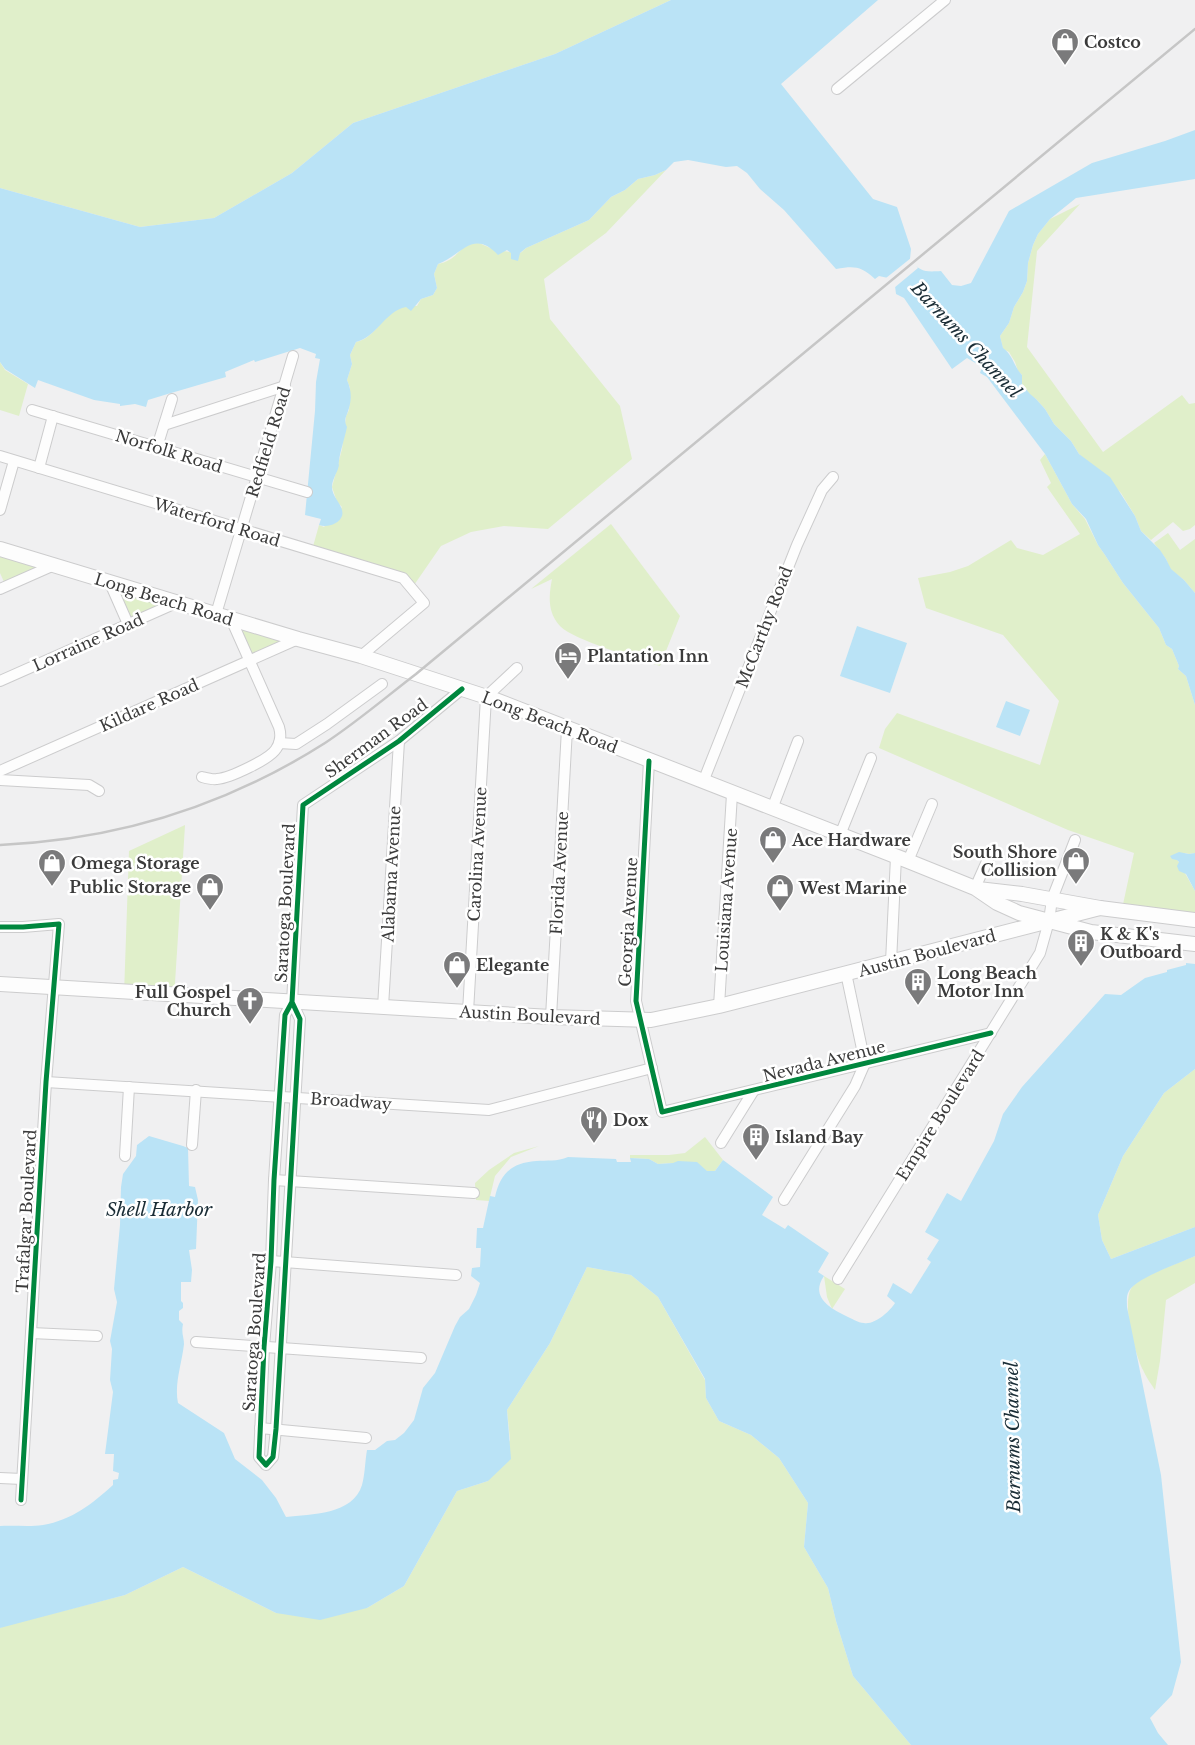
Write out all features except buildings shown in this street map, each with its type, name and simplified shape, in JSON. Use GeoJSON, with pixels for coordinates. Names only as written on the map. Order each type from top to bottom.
{"type":"FeatureCollection","features":[{"type":"Feature","properties":{"kind":"main road","name":"Long Beach Road"},"geometry":{"type":"LineString","coordinates":[[0,550],[361,656],[486,697],[974,888],[1019,913],[1090,932],[1194,944]]}},
{"type":"Feature","properties":{"kind":"main road","name":"Long Beach Road"},"geometry":{"type":"LineString","coordinates":[[974,888],[1100,908],[1195,920]]}},
{"type":"Feature","properties":{"kind":"main road","name":"Long Beach Road"},"geometry":{"type":"LineString","coordinates":[[1049,921],[1100,908]]}},
{"type":"Feature","properties":{"kind":"main road","name":"Austin Boulevard"},"geometry":{"type":"LineString","coordinates":[[0,984],[640,1021],[719,1006],[1049,921]]}},
{"type":"Feature","properties":{"kind":"street"},"geometry":{"type":"LineString","coordinates":[[837,89],[945,0]]}},
{"type":"Feature","properties":{"kind":"street","name":"Redfield Road"},"geometry":{"type":"LineString","coordinates":[[216,614],[293,356]]}},
{"type":"Feature","properties":{"kind":"street"},"geometry":{"type":"LineString","coordinates":[[164,425],[285,386]]}},
{"type":"Feature","properties":{"kind":"street"},"geometry":{"type":"LineString","coordinates":[[156,447],[172,400]]}},
{"type":"Feature","properties":{"kind":"street","name":"Norfolk Road"},"geometry":{"type":"LineString","coordinates":[[32,410],[306,492]]}},
{"type":"Feature","properties":{"kind":"street"},"geometry":{"type":"LineString","coordinates":[[39,468],[53,416]]}},
{"type":"Feature","properties":{"kind":"street","name":"Waterford Road"},"geometry":{"type":"LineString","coordinates":[[0,456],[403,578],[424,603],[361,656]]}},
{"type":"Feature","properties":{"kind":"street"},"geometry":{"type":"LineString","coordinates":[[0,510],[14,460]]}},
{"type":"Feature","properties":{"kind":"street","name":"McCarthy Road"},"geometry":{"type":"LineString","coordinates":[[702,782],[797,545],[822,490],[833,477]]}},
{"type":"Feature","properties":{"kind":"street"},"geometry":{"type":"LineString","coordinates":[[1,585],[52,566]]}},
{"type":"Feature","properties":{"kind":"street"},"geometry":{"type":"LineString","coordinates":[[110,583],[128,624]]}},
{"type":"Feature","properties":{"kind":"street","name":"Lorraine Road"},"geometry":{"type":"LineString","coordinates":[[0,681],[176,602]]}},
{"type":"Feature","properties":{"kind":"street"},"geometry":{"type":"LineString","coordinates":[[202,777],[217,779],[237,772],[271,755],[279,743],[279,727],[231,619]]}},
{"type":"Feature","properties":{"kind":"street","name":"Kildare Road"},"geometry":{"type":"LineString","coordinates":[[0,771],[298,639]]}},
{"type":"Feature","properties":{"kind":"street"},"geometry":{"type":"LineString","coordinates":[[486,697],[517,668]]}},
{"type":"Feature","properties":{"kind":"street"},"geometry":{"type":"LineString","coordinates":[[279,743],[296,744],[328,724],[382,684]]}},
{"type":"Feature","properties":{"kind":"street","name":"Sherman Road"},"geometry":{"type":"LineString","coordinates":[[302,805],[399,741],[462,689]]}},
{"type":"Feature","properties":{"kind":"street","name":"Carolina Avenue"},"geometry":{"type":"LineString","coordinates":[[468,1012],[486,697]]}},
{"type":"Feature","properties":{"kind":"street","name":"Florida Avenue"},"geometry":{"type":"LineString","coordinates":[[551,1017],[568,728]]}},
{"type":"Feature","properties":{"kind":"street","name":"Alabama Avenue"},"geometry":{"type":"LineString","coordinates":[[383,1007],[399,741]]}},
{"type":"Feature","properties":{"kind":"street"},"geometry":{"type":"LineString","coordinates":[[772,809],[798,741]]}},
{"type":"Feature","properties":{"kind":"street"},"geometry":{"type":"LineString","coordinates":[[840,835],[871,758]]}},
{"type":"Feature","properties":{"kind":"street","name":"Georgia Avenue"},"geometry":{"type":"LineString","coordinates":[[649,761],[636,1001],[662,1112]]}},
{"type":"Feature","properties":{"kind":"street"},"geometry":{"type":"LineString","coordinates":[[0,780],[89,785],[99,791]]}},
{"type":"Feature","properties":{"kind":"street","name":"Louisiana Avenue"},"geometry":{"type":"LineString","coordinates":[[719,1006],[732,794]]}},
{"type":"Feature","properties":{"kind":"street"},"geometry":{"type":"LineString","coordinates":[[891,962],[902,859],[932,804]]}},
{"type":"Feature","properties":{"kind":"street","name":"Saratoga Boulevard"},"geometry":{"type":"LineString","coordinates":[[292,1002],[300,1019],[291,1180],[276,1429],[273,1458],[266,1465],[259,1457],[264,1348],[271,1261],[274,1180],[285,1015],[292,1002],[302,805]]}},
{"type":"Feature","properties":{"kind":"street","name":"Empire Boulevard"},"geometry":{"type":"LineString","coordinates":[[838,1279],[1040,953],[1049,921],[1052,899],[1075,840]]}},
{"type":"Feature","properties":{"kind":"street"},"geometry":{"type":"LineString","coordinates":[[974,888],[992,850]]}},
{"type":"Feature","properties":{"kind":"street","name":"Trafalgar Boulevard"},"geometry":{"type":"LineString","coordinates":[[0,926],[23,927],[59,924],[46,1082],[21,1500]]}},
{"type":"Feature","properties":{"kind":"street"},"geometry":{"type":"LineString","coordinates":[[784,1200],[855,1086],[865,1063],[846,973]]}},
{"type":"Feature","properties":{"kind":"street","name":"Nevada Avenue"},"geometry":{"type":"LineString","coordinates":[[662,1112],[991,1033]]}},
{"type":"Feature","properties":{"kind":"street","name":"Broadway"},"geometry":{"type":"LineString","coordinates":[[46,1082],[489,1110],[652,1068]]}},
{"type":"Feature","properties":{"kind":"street"},"geometry":{"type":"LineString","coordinates":[[126,1156],[129,1086]]}},
{"type":"Feature","properties":{"kind":"street"},"geometry":{"type":"LineString","coordinates":[[192,1145],[196,1090]]}},
{"type":"Feature","properties":{"kind":"street"},"geometry":{"type":"LineString","coordinates":[[721,1143],[754,1090]]}},
{"type":"Feature","properties":{"kind":"street"},"geometry":{"type":"LineString","coordinates":[[274,1180],[474,1193]]}},
{"type":"Feature","properties":{"kind":"street"},"geometry":{"type":"LineString","coordinates":[[271,1261],[456,1275]]}},
{"type":"Feature","properties":{"kind":"street"},"geometry":{"type":"LineString","coordinates":[[31,1334],[97,1336]]}},
{"type":"Feature","properties":{"kind":"street"},"geometry":{"type":"LineString","coordinates":[[196,1342],[421,1358]]}},
{"type":"Feature","properties":{"kind":"street"},"geometry":{"type":"LineString","coordinates":[[260,1428],[366,1438]]}},
{"type":"Feature","properties":{"kind":"street"},"geometry":{"type":"LineString","coordinates":[[0,1478],[22,1480]]}},
{"type":"Feature","properties":{"kind":"green space"},"geometry":{"type":"Polygon","coordinates":[[[0,0],[671,0],[555,54],[353,123],[292,173],[214,218],[140,227],[0,188],[0,0]]]}},
{"type":"Feature","properties":{"kind":"green space"},"geometry":{"type":"Polygon","coordinates":[[[666,170],[606,233],[544,279],[550,319],[620,406],[632,459],[548,529],[504,526],[471,532],[441,546],[412,588],[403,577],[312,550],[319,525],[324,527],[342,507],[337,502],[332,487],[342,449],[346,416],[349,410],[350,388],[347,380],[352,364],[350,355],[356,342],[369,336],[394,311],[404,307],[417,306],[421,299],[433,295],[437,288],[434,274],[438,264],[453,258],[465,246],[479,243],[492,249],[520,253],[526,248],[589,220],[611,197],[625,190],[638,179],[666,170]]]}},
{"type":"Feature","properties":{"kind":"green space"},"geometry":{"type":"Polygon","coordinates":[[[1080,204],[1037,251],[1027,347],[1103,452],[1182,395],[1189,404],[1195,403],[1195,525],[1183,531],[1173,522],[1151,540],[1141,531],[1135,516],[1121,493],[1079,454],[1071,441],[1054,424],[1045,409],[1030,395],[1022,384],[1022,375],[1018,371],[1015,362],[1009,352],[1003,349],[1000,336],[1009,323],[1014,307],[1023,292],[1027,281],[1028,263],[1038,234],[1050,219],[1080,204]]]}},
{"type":"Feature","properties":{"kind":"green space"},"geometry":{"type":"Polygon","coordinates":[[[0,362],[5,370],[28,384],[19,416],[0,410],[0,362]]]}},
{"type":"Feature","properties":{"kind":"green space"},"geometry":{"type":"Polygon","coordinates":[[[1045,454],[1072,504],[1085,519],[1098,545],[1123,583],[1159,628],[1166,645],[1172,649],[1179,666],[1178,669],[1186,676],[1195,705],[1195,853],[1185,853],[1172,859],[1177,859],[1195,891],[1195,918],[1122,909],[1134,853],[1068,830],[879,748],[885,729],[897,713],[1040,765],[1059,701],[1003,635],[926,608],[918,578],[950,572],[968,566],[1011,540],[1017,548],[1043,555],[1080,534],[1047,487],[1051,483],[1040,460],[1045,454]]]}},
{"type":"Feature","properties":{"kind":"green space"},"geometry":{"type":"Polygon","coordinates":[[[611,524],[680,616],[660,666],[592,643],[560,626],[551,609],[552,579],[531,589],[611,524]]]}},
{"type":"Feature","properties":{"kind":"green space"},"geometry":{"type":"Polygon","coordinates":[[[1168,533],[1180,550],[1195,539],[1195,593],[1184,580],[1170,569],[1166,559],[1154,543],[1168,533]]]}},
{"type":"Feature","properties":{"kind":"green space"},"geometry":{"type":"Polygon","coordinates":[[[0,553],[44,566],[5,584],[0,573],[0,553]]]}},
{"type":"Feature","properties":{"kind":"green space"},"geometry":{"type":"Polygon","coordinates":[[[114,587],[170,603],[128,621],[114,587]]]}},
{"type":"Feature","properties":{"kind":"green space"},"geometry":{"type":"Polygon","coordinates":[[[235,622],[293,639],[251,658],[235,622]]]}},
{"type":"Feature","properties":{"kind":"green space"},"geometry":{"type":"Polygon","coordinates":[[[185,825],[174,999],[124,994],[129,851],[185,825]]]}},
{"type":"Feature","properties":{"kind":"green space"},"geometry":{"type":"Polygon","coordinates":[[[1195,1069],[1195,1227],[1111,1259],[1102,1240],[1098,1215],[1123,1156],[1164,1093],[1195,1069]]]}},
{"type":"Feature","properties":{"kind":"green space"},"geometry":{"type":"Polygon","coordinates":[[[705,1137],[723,1160],[715,1171],[673,1163],[658,1164],[649,1159],[630,1158],[630,1155],[685,1153],[705,1137]]]}},
{"type":"Feature","properties":{"kind":"green space"},"geometry":{"type":"Polygon","coordinates":[[[539,1146],[511,1157],[495,1176],[489,1201],[476,1200],[475,1183],[489,1170],[514,1153],[539,1146]]]}},
{"type":"Feature","properties":{"kind":"green space"},"geometry":{"type":"Polygon","coordinates":[[[1195,1256],[1195,1283],[1166,1300],[1155,1390],[1143,1370],[1136,1352],[1128,1314],[1129,1293],[1133,1286],[1146,1277],[1195,1256]]]}},
{"type":"Feature","properties":{"kind":"green space"},"geometry":{"type":"Polygon","coordinates":[[[587,1267],[631,1275],[658,1297],[705,1380],[706,1398],[719,1421],[751,1435],[779,1458],[808,1503],[804,1547],[828,1588],[853,1676],[911,1745],[0,1745],[0,1628],[4,1626],[125,1595],[183,1567],[276,1613],[367,1608],[404,1586],[457,1491],[488,1481],[510,1440],[507,1410],[550,1343],[587,1267]]]}},
{"type":"Feature","properties":{"kind":"green space"},"geometry":{"type":"Polygon","coordinates":[[[824,1276],[845,1289],[832,1309],[827,1297],[824,1276]]]}},
{"type":"Feature","properties":{"kind":"water","name":"Barnums Channel"},"geometry":{"type":"Polygon","coordinates":[[[671,0],[878,0],[781,84],[873,199],[897,207],[911,249],[910,259],[923,270],[941,271],[952,285],[961,286],[971,283],[1009,211],[1092,163],[1195,130],[1195,179],[1076,198],[1050,219],[1038,234],[1033,245],[1028,263],[1027,281],[1014,307],[1009,323],[1000,336],[1003,348],[1022,375],[1022,384],[1045,409],[1054,424],[1071,441],[1079,454],[1110,477],[1135,516],[1141,531],[1160,550],[1171,569],[1195,593],[1195,705],[1186,676],[1178,669],[1179,666],[1172,649],[1166,645],[1159,628],[1123,583],[1098,545],[1086,519],[1072,504],[1045,454],[987,377],[980,373],[982,367],[967,358],[952,369],[904,298],[896,294],[895,286],[888,278],[879,276],[875,279],[857,268],[836,269],[784,210],[760,189],[747,173],[737,166],[726,167],[688,160],[674,162],[666,170],[638,179],[625,190],[611,197],[589,220],[526,248],[520,253],[518,261],[511,259],[511,253],[507,250],[498,255],[489,247],[474,244],[467,246],[438,264],[434,274],[437,288],[433,295],[421,299],[411,311],[406,307],[392,313],[370,335],[356,342],[350,355],[352,364],[347,380],[351,397],[345,420],[347,427],[340,453],[339,467],[332,487],[342,509],[342,516],[336,523],[329,526],[319,525],[321,519],[305,515],[316,382],[320,359],[315,358],[316,354],[300,348],[255,362],[254,360],[225,372],[226,377],[148,400],[146,407],[135,404],[120,406],[120,404],[94,400],[38,380],[35,388],[5,369],[0,362],[0,188],[140,227],[214,218],[292,173],[353,123],[555,54],[671,0]]]}},
{"type":"Feature","properties":{"kind":"water"},"geometry":{"type":"Polygon","coordinates":[[[857,626],[907,643],[890,693],[840,676],[857,626]]]}},
{"type":"Feature","properties":{"kind":"water"},"geometry":{"type":"Polygon","coordinates":[[[1006,701],[1030,710],[1020,736],[996,727],[1006,701]]]}},
{"type":"Feature","properties":{"kind":"water"},"geometry":{"type":"Polygon","coordinates":[[[1179,852],[1195,853],[1195,891],[1186,874],[1179,871],[1177,866],[1179,862],[1170,856],[1179,852]]]}},
{"type":"Feature","properties":{"kind":"water"},"geometry":{"type":"Polygon","coordinates":[[[1186,963],[1195,964],[1195,1069],[1164,1093],[1123,1156],[1098,1215],[1102,1240],[1111,1259],[1195,1227],[1195,1256],[1140,1281],[1133,1286],[1127,1295],[1127,1307],[1161,1475],[1181,1662],[1172,1695],[1150,1718],[1158,1733],[1168,1745],[911,1745],[853,1676],[828,1588],[804,1547],[808,1503],[779,1458],[751,1435],[719,1421],[706,1398],[705,1379],[658,1297],[631,1275],[587,1267],[550,1343],[507,1410],[511,1459],[488,1481],[457,1491],[404,1586],[367,1608],[320,1620],[276,1613],[183,1567],[125,1595],[0,1628],[0,1526],[38,1526],[53,1523],[89,1505],[113,1485],[113,1480],[118,1479],[119,1473],[113,1471],[114,1454],[105,1454],[113,1392],[110,1380],[112,1349],[110,1341],[117,1302],[114,1289],[120,1225],[121,1187],[123,1174],[136,1156],[137,1145],[149,1136],[188,1148],[189,1186],[195,1187],[198,1200],[196,1249],[189,1250],[192,1270],[191,1282],[181,1282],[183,1308],[179,1311],[179,1320],[183,1324],[184,1344],[178,1381],[178,1403],[224,1433],[235,1459],[262,1480],[276,1498],[286,1517],[319,1513],[341,1508],[350,1502],[357,1495],[362,1485],[367,1450],[375,1450],[387,1441],[395,1440],[404,1433],[414,1420],[423,1388],[435,1373],[460,1317],[469,1309],[476,1295],[480,1283],[471,1276],[472,1268],[480,1267],[481,1248],[476,1248],[477,1228],[483,1228],[490,1196],[495,1197],[500,1182],[513,1167],[527,1162],[556,1160],[568,1157],[616,1159],[617,1162],[631,1162],[630,1158],[649,1159],[658,1164],[678,1161],[697,1162],[707,1171],[715,1171],[723,1160],[773,1197],[762,1215],[785,1229],[788,1225],[829,1253],[818,1272],[824,1276],[819,1290],[823,1300],[833,1309],[857,1321],[864,1323],[873,1322],[890,1310],[895,1303],[887,1296],[893,1283],[911,1294],[931,1262],[927,1259],[939,1240],[925,1232],[947,1193],[961,1201],[994,1141],[1003,1114],[1022,1087],[1105,994],[1121,995],[1145,978],[1167,972],[1167,970],[1186,965],[1186,963]]]}},
{"type":"Feature","properties":{"kind":"pier"},"geometry":{"type":"Polygon","coordinates":[[[911,258],[918,268],[894,288],[886,278],[911,258]]]}},
{"type":"Feature","properties":{"kind":"railway"},"geometry":{"type":"LineString","coordinates":[[0,845],[86,836],[169,816],[210,802],[249,785],[337,735],[416,674],[1195,29]]}},
{"type":"Feature","properties":{"kind":"cycle path"},"geometry":{"type":"LineString","coordinates":[[292,1002],[300,1019],[276,1429],[273,1457],[266,1465],[259,1457],[264,1347],[271,1261],[274,1180],[285,1015],[292,1002],[303,805],[399,741],[462,689]]}},
{"type":"Feature","properties":{"kind":"cycle path"},"geometry":{"type":"LineString","coordinates":[[649,761],[636,1001],[662,1112],[991,1033]]}},
{"type":"Feature","properties":{"kind":"cycle path"},"geometry":{"type":"LineString","coordinates":[[0,927],[59,924],[46,1082],[21,1500]]}},
{"type":"Feature","properties":{"kind":"place","name":"Costco"},"geometry":{"type":"Point","coordinates":[1065,66]}},
{"type":"Feature","properties":{"kind":"place","name":"Plantation Inn"},"geometry":{"type":"Point","coordinates":[568,680]}},
{"type":"Feature","properties":{"kind":"place","name":"Ace Hardware"},"geometry":{"type":"Point","coordinates":[773,864]}},
{"type":"Feature","properties":{"kind":"place","name":"South Shore Collision"},"geometry":{"type":"Point","coordinates":[1076,885]}},
{"type":"Feature","properties":{"kind":"place","name":"Omega Storage"},"geometry":{"type":"Point","coordinates":[52,887]}},
{"type":"Feature","properties":{"kind":"place","name":"Public Storage"},"geometry":{"type":"Point","coordinates":[210,911]}},
{"type":"Feature","properties":{"kind":"place","name":"West Marine"},"geometry":{"type":"Point","coordinates":[780,912]}},
{"type":"Feature","properties":{"kind":"place","name":"K & K's Outboard"},"geometry":{"type":"Point","coordinates":[1081,967]}},
{"type":"Feature","properties":{"kind":"place","name":"Elegante"},"geometry":{"type":"Point","coordinates":[457,989]}},
{"type":"Feature","properties":{"kind":"place","name":"Long Beach Motor Inn"},"geometry":{"type":"Point","coordinates":[918,1006]}},
{"type":"Feature","properties":{"kind":"place","name":"Full Gospel Church"},"geometry":{"type":"Point","coordinates":[250,1025]}},
{"type":"Feature","properties":{"kind":"place","name":"Dox"},"geometry":{"type":"Point","coordinates":[594,1144]}},
{"type":"Feature","properties":{"kind":"place","name":"Island Bay"},"geometry":{"type":"Point","coordinates":[756,1161]}},
{"type":"Feature","properties":{"kind":"water label","name":"Shell Harbor"},"geometry":{"type":"Point","coordinates":[159,1210]}}]}
